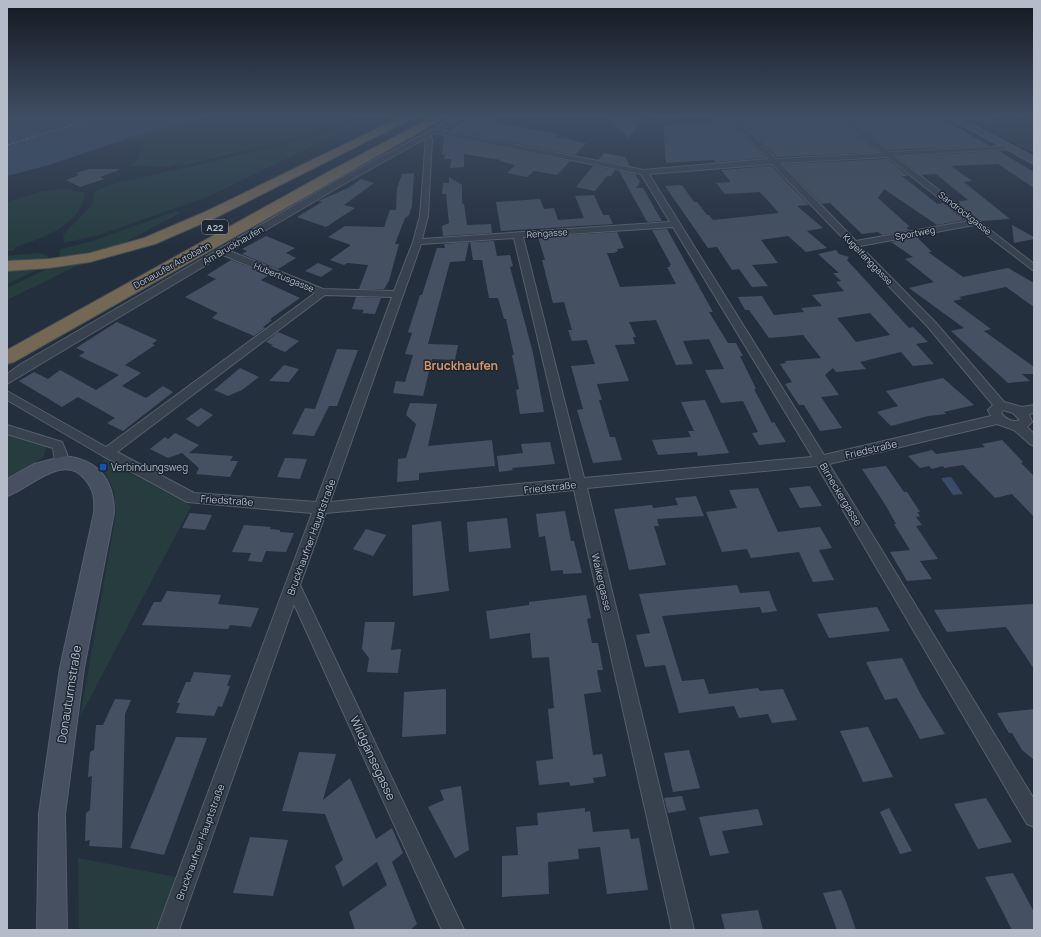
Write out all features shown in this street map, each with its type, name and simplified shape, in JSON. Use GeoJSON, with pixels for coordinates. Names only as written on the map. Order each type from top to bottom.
{"type":"FeatureCollection","features":[{"type":"Feature","properties":{"kind":"highway"},"geometry":{"type":"LineString","coordinates":[[7,266],[40,265],[72,261],[109,253],[170,233],[319,160]]}},
{"type":"Feature","properties":{"kind":"highway","name":"Donauufer Autobahn"},"geometry":{"type":"LineString","coordinates":[[62,311],[341,160]]}},
{"type":"Feature","properties":{"kind":"highway","name":"Donauufer Autobahn"},"geometry":{"type":"LineString","coordinates":[[7,358],[361,160]]}},
{"type":"Feature","properties":{"kind":"highway"},"geometry":{"type":"LineString","coordinates":[[7,370],[114,298]]}},
{"type":"Feature","properties":{"kind":"street","name":"Am Bruckhaufen"},"geometry":{"type":"LineString","coordinates":[[7,380],[25,367],[222,251],[386,160]]}},
{"type":"Feature","properties":{"kind":"street","name":"Bruckhaufner Hauptstraße"},"geometry":{"type":"LineString","coordinates":[[168,930],[417,242],[424,216],[425,160]]}},
{"type":"Feature","properties":{"kind":"street"},"geometry":{"type":"LineString","coordinates":[[580,160],[644,172],[713,165],[812,160]]}},
{"type":"Feature","properties":{"kind":"street","name":"Kugelfanggasse"},"geometry":{"type":"LineString","coordinates":[[773,160],[932,325],[1000,412]]}},
{"type":"Feature","properties":{"kind":"street","name":"Sandrockgasse"},"geometry":{"type":"LineString","coordinates":[[895,160],[1034,268]]}},
{"type":"Feature","properties":{"kind":"street","name":"Birneckergasse"},"geometry":{"type":"LineString","coordinates":[[644,172],[821,461],[1034,818]]}},
{"type":"Feature","properties":{"kind":"street","name":"Sportweg"},"geometry":{"type":"LineString","coordinates":[[854,244],[976,222]]}},
{"type":"Feature","properties":{"kind":"street","name":"Rehgasse"},"geometry":{"type":"LineString","coordinates":[[417,242],[677,224]]}},
{"type":"Feature","properties":{"kind":"street","name":"Walkergasse"},"geometry":{"type":"LineString","coordinates":[[518,235],[579,484],[683,930]]}},
{"type":"Feature","properties":{"kind":"street","name":"Hubertusgasse"},"geometry":{"type":"LineString","coordinates":[[222,251],[312,289],[323,292],[397,294]]}},
{"type":"Feature","properties":{"kind":"street"},"geometry":{"type":"LineString","coordinates":[[7,395],[107,453],[323,292]]}},
{"type":"Feature","properties":{"kind":"street"},"geometry":{"type":"LineString","coordinates":[[1018,426],[1026,422],[1026,419],[1021,412],[1014,408],[1000,412],[1008,424],[1018,426],[1034,441]]}},
{"type":"Feature","properties":{"kind":"street"},"geometry":{"type":"LineString","coordinates":[[1021,412],[1034,409]]}},
{"type":"Feature","properties":{"kind":"street","name":"Friedstraße"},"geometry":{"type":"LineString","coordinates":[[107,453],[192,498],[322,508],[821,461],[1000,412]]}},
{"type":"Feature","properties":{"kind":"street"},"geometry":{"type":"LineString","coordinates":[[7,429],[58,445],[62,454],[72,465]]}},
{"type":"Feature","properties":{"kind":"street"},"geometry":{"type":"LineString","coordinates":[[7,489],[41,469],[72,465]]}},
{"type":"Feature","properties":{"kind":"street","name":"Donauturmstraße"},"geometry":{"type":"LineString","coordinates":[[52,930],[52,814],[72,668],[104,513],[103,491],[94,477],[72,465]]}},
{"type":"Feature","properties":{"kind":"street","name":"Wildgänsegasse"},"geometry":{"type":"LineString","coordinates":[[293,586],[454,930]]}},
{"type":"Feature","properties":{"kind":"green space"},"geometry":{"type":"Polygon","coordinates":[[[137,160],[207,160],[186,165],[176,164],[168,167],[127,165],[136,163],[137,160]]]}},
{"type":"Feature","properties":{"kind":"green space"},"geometry":{"type":"Polygon","coordinates":[[[220,160],[284,160],[207,197],[99,235],[64,243],[63,235],[92,205],[94,193],[108,185],[220,160]]]}},
{"type":"Feature","properties":{"kind":"green space"},"geometry":{"type":"Polygon","coordinates":[[[68,189],[85,193],[82,204],[69,222],[49,234],[16,247],[14,251],[7,251],[7,202],[43,191],[68,189]]]}},
{"type":"Feature","properties":{"kind":"green space"},"geometry":{"type":"Polygon","coordinates":[[[176,211],[180,213],[118,246],[59,258],[60,249],[93,241],[176,211]]]}},
{"type":"Feature","properties":{"kind":"green space"},"geometry":{"type":"Polygon","coordinates":[[[38,253],[46,255],[51,259],[7,262],[7,256],[38,253]]]}},
{"type":"Feature","properties":{"kind":"green space"},"geometry":{"type":"Polygon","coordinates":[[[85,262],[7,300],[7,288],[51,267],[85,262]]]}},
{"type":"Feature","properties":{"kind":"green space"},"geometry":{"type":"Polygon","coordinates":[[[41,268],[7,284],[7,269],[41,268]]]}},
{"type":"Feature","properties":{"kind":"green space"},"geometry":{"type":"Polygon","coordinates":[[[7,433],[44,443],[46,449],[43,457],[7,481],[7,433]]]}},
{"type":"Feature","properties":{"kind":"green space"},"geometry":{"type":"Polygon","coordinates":[[[104,459],[191,506],[80,717],[116,514],[114,490],[101,464],[104,459]]]}},
{"type":"Feature","properties":{"kind":"green space"},"geometry":{"type":"Polygon","coordinates":[[[78,858],[176,877],[157,930],[79,930],[78,858]]]}},
{"type":"Feature","properties":{"kind":"water"},"geometry":{"type":"Polygon","coordinates":[[[7,160],[64,160],[49,165],[7,176],[7,160]]]}},
{"type":"Feature","properties":{"kind":"water"},"geometry":{"type":"Polygon","coordinates":[[[951,477],[963,494],[953,495],[941,478],[951,477]]]}},
{"type":"Feature","properties":{"kind":"building"},"geometry":{"type":"Polygon","coordinates":[[[451,160],[464,160],[464,167],[450,168],[451,160]]]}},
{"type":"Feature","properties":{"kind":"building"},"geometry":{"type":"Polygon","coordinates":[[[499,160],[570,161],[557,175],[534,171],[527,177],[507,173],[515,165],[499,161],[501,160],[499,160]]]}},
{"type":"Feature","properties":{"kind":"building"},"geometry":{"type":"Polygon","coordinates":[[[598,160],[627,160],[630,166],[598,160]]]}},
{"type":"Feature","properties":{"kind":"building"},"geometry":{"type":"Polygon","coordinates":[[[666,160],[743,160],[715,162],[714,160],[666,163],[666,160]]]}},
{"type":"Feature","properties":{"kind":"building"},"geometry":{"type":"Polygon","coordinates":[[[888,160],[908,176],[902,176],[937,204],[943,203],[964,220],[937,225],[884,189],[878,198],[910,227],[906,227],[909,230],[882,235],[878,232],[862,234],[830,203],[822,204],[783,164],[888,160]]]}},
{"type":"Feature","properties":{"kind":"building"},"geometry":{"type":"Polygon","coordinates":[[[902,160],[1014,160],[1034,172],[1034,188],[998,164],[951,166],[972,181],[964,182],[1010,219],[981,221],[956,202],[968,200],[936,174],[921,175],[902,160]]]}},
{"type":"Feature","properties":{"kind":"building"},"geometry":{"type":"Polygon","coordinates":[[[593,166],[615,170],[611,176],[607,176],[595,191],[576,187],[593,166]]]}},
{"type":"Feature","properties":{"kind":"building"},"geometry":{"type":"Polygon","coordinates":[[[771,166],[809,205],[797,206],[823,228],[807,231],[827,248],[806,252],[788,236],[761,240],[778,263],[752,265],[768,286],[752,287],[739,269],[732,270],[717,247],[708,248],[665,186],[682,185],[694,202],[697,202],[713,220],[779,213],[760,192],[725,194],[716,183],[731,182],[721,170],[771,166]]]}},
{"type":"Feature","properties":{"kind":"building"},"geometry":{"type":"Polygon","coordinates":[[[89,169],[119,170],[100,177],[104,179],[80,187],[66,180],[79,175],[76,173],[89,169]]]}},
{"type":"Feature","properties":{"kind":"building"},"geometry":{"type":"Polygon","coordinates":[[[619,171],[635,174],[640,182],[636,188],[643,188],[662,221],[648,222],[646,220],[619,171]]]}},
{"type":"Feature","properties":{"kind":"building"},"geometry":{"type":"Polygon","coordinates":[[[414,173],[412,206],[409,215],[405,218],[395,244],[399,244],[389,281],[384,289],[359,289],[368,265],[347,263],[344,265],[330,260],[351,245],[328,237],[345,226],[384,227],[390,210],[396,210],[397,188],[402,174],[414,173]]]}},
{"type":"Feature","properties":{"kind":"building"},"geometry":{"type":"Polygon","coordinates":[[[449,177],[462,185],[462,204],[464,204],[467,225],[491,224],[492,233],[443,236],[442,226],[449,223],[446,194],[442,194],[443,183],[449,183],[449,177]]]}},
{"type":"Feature","properties":{"kind":"building"},"geometry":{"type":"Polygon","coordinates":[[[361,179],[374,183],[344,205],[355,208],[326,227],[297,217],[322,202],[318,201],[348,188],[361,179]]]}},
{"type":"Feature","properties":{"kind":"building"},"geometry":{"type":"Polygon","coordinates":[[[594,195],[603,215],[609,215],[613,224],[501,231],[496,202],[540,199],[544,209],[554,208],[558,220],[584,218],[575,196],[594,195]]]}},
{"type":"Feature","properties":{"kind":"building"},"geometry":{"type":"Polygon","coordinates":[[[1012,225],[1034,237],[1034,239],[1014,243],[1012,225]]]}},
{"type":"Feature","properties":{"kind":"building"},"geometry":{"type":"Polygon","coordinates":[[[667,229],[713,312],[709,312],[728,343],[736,343],[743,356],[740,356],[756,389],[754,389],[772,423],[774,422],[786,442],[759,445],[752,433],[758,432],[743,401],[721,403],[705,370],[724,369],[709,339],[683,341],[693,364],[676,365],[656,320],[629,322],[636,337],[633,337],[635,344],[615,345],[629,381],[597,384],[602,400],[599,400],[610,437],[615,437],[622,460],[593,463],[577,410],[583,409],[571,366],[595,364],[587,340],[572,341],[568,330],[572,330],[564,302],[553,303],[542,260],[545,260],[538,237],[617,232],[624,248],[617,249],[618,251],[614,253],[607,253],[620,287],[676,284],[667,267],[670,267],[669,265],[671,265],[652,230],[667,229]]]}},
{"type":"Feature","properties":{"kind":"building"},"geometry":{"type":"Polygon","coordinates":[[[266,236],[295,248],[286,253],[296,258],[278,269],[242,254],[247,251],[242,249],[266,236]]]}},
{"type":"Feature","properties":{"kind":"building"},"geometry":{"type":"Polygon","coordinates":[[[917,237],[932,252],[928,252],[963,277],[1008,268],[1034,283],[1034,307],[1006,287],[959,297],[962,299],[953,301],[991,329],[984,331],[1034,367],[1034,374],[1022,374],[1030,381],[1008,383],[951,331],[964,328],[909,288],[934,282],[905,259],[913,257],[891,242],[917,237]]]}},
{"type":"Feature","properties":{"kind":"building"},"geometry":{"type":"Polygon","coordinates":[[[494,241],[497,256],[510,255],[513,266],[510,267],[533,353],[544,412],[520,414],[516,390],[519,389],[512,355],[514,355],[506,319],[504,319],[498,298],[489,298],[482,260],[473,260],[470,242],[494,241]]]}},
{"type":"Feature","properties":{"kind":"building"},"geometry":{"type":"Polygon","coordinates":[[[469,242],[465,261],[450,262],[428,344],[458,345],[455,360],[432,359],[423,396],[393,393],[396,381],[405,382],[413,355],[405,354],[412,333],[408,332],[437,248],[445,248],[444,244],[469,242]]]}},
{"type":"Feature","properties":{"kind":"building"},"geometry":{"type":"Polygon","coordinates":[[[836,250],[839,254],[849,257],[847,260],[909,328],[913,327],[928,342],[916,344],[934,364],[913,366],[901,352],[860,362],[866,369],[836,372],[833,368],[825,375],[839,395],[821,397],[842,428],[820,431],[804,405],[799,405],[785,384],[792,382],[780,364],[786,363],[785,361],[821,358],[803,335],[769,338],[749,310],[745,310],[738,297],[762,296],[774,315],[804,312],[801,308],[822,306],[812,295],[844,291],[836,282],[841,281],[833,273],[839,273],[818,254],[836,250]],[[870,313],[837,318],[856,342],[890,335],[870,313]]]}},
{"type":"Feature","properties":{"kind":"building"},"geometry":{"type":"Polygon","coordinates":[[[231,260],[269,275],[261,280],[300,298],[270,319],[272,320],[263,327],[265,328],[254,336],[212,318],[218,313],[185,297],[216,279],[207,275],[231,260]]]}},
{"type":"Feature","properties":{"kind":"building"},"geometry":{"type":"Polygon","coordinates":[[[318,263],[333,269],[321,277],[305,271],[318,263]]]}},
{"type":"Feature","properties":{"kind":"building"},"geometry":{"type":"Polygon","coordinates":[[[356,297],[381,298],[375,314],[362,313],[364,310],[352,309],[356,297]]]}},
{"type":"Feature","properties":{"kind":"building"},"geometry":{"type":"Polygon","coordinates":[[[117,322],[157,340],[152,344],[155,345],[125,365],[141,373],[122,386],[146,398],[163,386],[173,392],[123,431],[107,423],[115,418],[78,397],[62,407],[19,381],[34,372],[48,379],[60,370],[96,390],[119,375],[79,356],[85,352],[76,348],[117,322]]]}},
{"type":"Feature","properties":{"kind":"building"},"geometry":{"type":"Polygon","coordinates":[[[278,332],[299,341],[285,352],[271,346],[273,345],[266,342],[278,332]]]}},
{"type":"Feature","properties":{"kind":"building"},"geometry":{"type":"Polygon","coordinates":[[[337,349],[358,350],[337,406],[329,406],[314,436],[292,434],[305,408],[315,409],[337,349]]]}},
{"type":"Feature","properties":{"kind":"building"},"geometry":{"type":"Polygon","coordinates":[[[284,365],[299,369],[289,382],[269,381],[284,365]]]}},
{"type":"Feature","properties":{"kind":"building"},"geometry":{"type":"Polygon","coordinates":[[[240,368],[259,377],[242,390],[228,396],[214,390],[240,368]]]}},
{"type":"Feature","properties":{"kind":"building"},"geometry":{"type":"Polygon","coordinates":[[[943,378],[974,405],[944,412],[946,414],[928,416],[891,426],[877,412],[898,406],[886,391],[943,378]]]}},
{"type":"Feature","properties":{"kind":"building"},"geometry":{"type":"Polygon","coordinates":[[[705,400],[729,453],[698,456],[697,452],[658,455],[652,440],[691,437],[688,431],[694,431],[681,402],[705,400]]]}},
{"type":"Feature","properties":{"kind":"building"},"geometry":{"type":"Polygon","coordinates":[[[410,403],[437,404],[428,446],[492,440],[495,466],[419,473],[419,480],[397,482],[398,459],[406,458],[416,424],[406,415],[410,403]]]}},
{"type":"Feature","properties":{"kind":"building"},"geometry":{"type":"Polygon","coordinates":[[[201,408],[213,415],[198,427],[186,419],[201,408]]]}},
{"type":"Feature","properties":{"kind":"building"},"geometry":{"type":"Polygon","coordinates":[[[175,433],[199,445],[189,453],[233,456],[230,461],[238,461],[230,477],[196,474],[199,468],[182,453],[168,458],[150,449],[165,437],[168,439],[175,433]]]}},
{"type":"Feature","properties":{"kind":"building"},"geometry":{"type":"Polygon","coordinates":[[[1002,440],[1034,476],[1034,517],[1012,494],[995,498],[963,465],[944,468],[943,466],[932,469],[929,466],[920,468],[908,456],[932,450],[936,454],[985,447],[982,444],[1002,440]]]}},
{"type":"Feature","properties":{"kind":"building"},"geometry":{"type":"Polygon","coordinates":[[[550,442],[555,464],[512,468],[513,470],[499,472],[497,456],[523,453],[521,444],[550,442]]]}},
{"type":"Feature","properties":{"kind":"building"},"geometry":{"type":"Polygon","coordinates":[[[285,458],[307,459],[300,479],[277,477],[285,458]]]}},
{"type":"Feature","properties":{"kind":"building"},"geometry":{"type":"Polygon","coordinates":[[[886,466],[904,492],[907,492],[920,512],[917,512],[920,516],[916,517],[922,525],[916,526],[938,559],[920,561],[932,579],[907,581],[890,552],[910,550],[894,524],[896,524],[886,506],[862,469],[886,466]]]}},
{"type":"Feature","properties":{"kind":"building"},"geometry":{"type":"Polygon","coordinates":[[[810,486],[822,506],[800,508],[789,488],[810,486]]]}},
{"type":"Feature","properties":{"kind":"building"},"geometry":{"type":"Polygon","coordinates":[[[758,488],[778,532],[820,527],[832,548],[819,550],[834,580],[813,582],[799,552],[751,558],[747,549],[722,552],[706,512],[737,508],[729,490],[758,488]]]}},
{"type":"Feature","properties":{"kind":"building"},"geometry":{"type":"Polygon","coordinates":[[[696,496],[704,516],[657,519],[659,526],[654,526],[666,565],[629,570],[614,509],[652,505],[653,508],[678,505],[675,498],[696,496]]]}},
{"type":"Feature","properties":{"kind":"building"},"geometry":{"type":"Polygon","coordinates":[[[565,511],[571,541],[574,541],[582,573],[563,574],[563,570],[551,571],[545,536],[539,537],[536,514],[565,511]]]}},
{"type":"Feature","properties":{"kind":"building"},"geometry":{"type":"Polygon","coordinates":[[[190,513],[212,515],[205,530],[182,528],[190,513]]]}},
{"type":"Feature","properties":{"kind":"building"},"geometry":{"type":"Polygon","coordinates":[[[507,518],[511,548],[469,552],[467,522],[507,518]]]}},
{"type":"Feature","properties":{"kind":"building"},"geometry":{"type":"Polygon","coordinates":[[[441,521],[449,591],[413,596],[412,525],[441,521]]]}},
{"type":"Feature","properties":{"kind":"building"},"geometry":{"type":"Polygon","coordinates":[[[244,525],[271,527],[270,529],[280,530],[280,532],[294,533],[286,552],[266,551],[262,562],[248,561],[251,553],[232,552],[244,525]]]}},
{"type":"Feature","properties":{"kind":"building"},"geometry":{"type":"Polygon","coordinates":[[[366,529],[386,535],[373,556],[353,549],[366,529]]]}},
{"type":"Feature","properties":{"kind":"building"},"geometry":{"type":"Polygon","coordinates":[[[737,585],[740,593],[769,591],[777,611],[762,613],[760,607],[662,616],[682,681],[704,679],[709,694],[758,688],[760,691],[783,689],[797,720],[772,723],[768,714],[739,718],[734,706],[679,713],[665,665],[645,667],[636,635],[650,633],[639,594],[737,585]]]}},
{"type":"Feature","properties":{"kind":"building"},"geometry":{"type":"Polygon","coordinates":[[[167,591],[221,595],[218,604],[259,608],[251,627],[230,625],[228,629],[142,625],[154,602],[161,602],[167,591]]]}},
{"type":"Feature","properties":{"kind":"building"},"geometry":{"type":"Polygon","coordinates":[[[586,595],[591,618],[587,619],[592,643],[598,643],[603,670],[597,670],[601,692],[584,694],[593,755],[602,754],[606,776],[593,778],[594,783],[570,786],[569,782],[539,785],[536,761],[553,759],[548,709],[554,708],[549,657],[532,658],[530,633],[490,639],[486,611],[529,605],[529,602],[586,595]]]}},
{"type":"Feature","properties":{"kind":"building"},"geometry":{"type":"Polygon","coordinates":[[[1034,604],[1034,669],[1006,627],[947,632],[934,610],[1034,604]]]}},
{"type":"Feature","properties":{"kind":"building"},"geometry":{"type":"Polygon","coordinates":[[[877,607],[890,631],[829,638],[817,614],[877,607]]]}},
{"type":"Feature","properties":{"kind":"building"},"geometry":{"type":"Polygon","coordinates":[[[365,622],[395,622],[391,650],[401,649],[398,673],[367,672],[369,658],[362,649],[365,622]]]}},
{"type":"Feature","properties":{"kind":"building"},"geometry":{"type":"Polygon","coordinates":[[[902,658],[921,695],[945,734],[920,739],[897,698],[885,700],[866,662],[902,658]]]}},
{"type":"Feature","properties":{"kind":"building"},"geometry":{"type":"Polygon","coordinates":[[[194,672],[231,675],[227,686],[230,686],[222,707],[218,706],[214,716],[176,713],[180,703],[177,703],[186,682],[190,682],[194,672]]]}},
{"type":"Feature","properties":{"kind":"building"},"geometry":{"type":"Polygon","coordinates":[[[446,689],[446,734],[402,737],[404,692],[446,689]]]}},
{"type":"Feature","properties":{"kind":"building"},"geometry":{"type":"Polygon","coordinates":[[[115,699],[131,700],[125,714],[122,848],[89,846],[90,840],[85,841],[86,813],[90,810],[92,776],[88,777],[90,752],[94,750],[96,725],[103,725],[115,699]]]}},
{"type":"Feature","properties":{"kind":"building"},"geometry":{"type":"Polygon","coordinates":[[[1034,709],[1034,760],[1022,750],[1012,733],[1009,733],[997,713],[1034,709]]]}},
{"type":"Feature","properties":{"kind":"building"},"geometry":{"type":"Polygon","coordinates":[[[868,727],[893,777],[863,782],[840,731],[868,727]]]}},
{"type":"Feature","properties":{"kind":"building"},"geometry":{"type":"Polygon","coordinates":[[[176,737],[207,738],[164,855],[130,848],[176,737]]]}},
{"type":"Feature","properties":{"kind":"building"},"geometry":{"type":"Polygon","coordinates":[[[689,750],[700,788],[673,792],[664,753],[689,750]]]}},
{"type":"Feature","properties":{"kind":"building"},"geometry":{"type":"Polygon","coordinates":[[[299,752],[336,754],[323,800],[350,778],[376,839],[392,828],[403,853],[392,862],[417,924],[410,930],[355,930],[349,912],[387,885],[377,862],[343,887],[335,866],[343,860],[325,814],[282,811],[299,752]]]}},
{"type":"Feature","properties":{"kind":"building"},"geometry":{"type":"Polygon","coordinates":[[[461,786],[469,850],[455,858],[428,807],[444,800],[440,790],[461,786]]]}},
{"type":"Feature","properties":{"kind":"building"},"geometry":{"type":"Polygon","coordinates":[[[682,796],[686,810],[668,813],[664,798],[682,796]]]}},
{"type":"Feature","properties":{"kind":"building"},"geometry":{"type":"Polygon","coordinates":[[[986,798],[1012,842],[978,849],[954,804],[986,798]]]}},
{"type":"Feature","properties":{"kind":"building"},"geometry":{"type":"Polygon","coordinates":[[[585,808],[585,812],[590,811],[593,832],[629,829],[631,839],[639,838],[648,890],[607,894],[600,847],[578,849],[579,859],[548,862],[549,894],[502,897],[502,856],[518,855],[516,827],[538,825],[537,813],[585,808]]]}},
{"type":"Feature","properties":{"kind":"building"},"geometry":{"type":"Polygon","coordinates":[[[889,808],[912,851],[900,854],[880,812],[889,808]]]}},
{"type":"Feature","properties":{"kind":"building"},"geometry":{"type":"Polygon","coordinates":[[[758,809],[763,825],[722,831],[729,853],[710,856],[699,817],[758,809]]]}},
{"type":"Feature","properties":{"kind":"building"},"geometry":{"type":"Polygon","coordinates":[[[250,837],[288,840],[273,896],[233,893],[250,837]]]}},
{"type":"Feature","properties":{"kind":"building"},"geometry":{"type":"Polygon","coordinates":[[[1013,873],[1034,912],[1034,930],[1012,930],[985,877],[1013,873]]]}},
{"type":"Feature","properties":{"kind":"building"},"geometry":{"type":"Polygon","coordinates":[[[841,890],[856,930],[837,930],[823,893],[841,890]]]}},
{"type":"Feature","properties":{"kind":"building"},"geometry":{"type":"Polygon","coordinates":[[[758,910],[763,930],[725,930],[721,914],[758,910]]]}},
{"type":"Feature","properties":{"kind":"place","name":"Verbindungsweg"},"geometry":{"type":"Point","coordinates":[103,467]}},
{"type":"Feature","properties":{"kind":"district","name":"Bruckhaufen"},"geometry":{"type":"Point","coordinates":[461,365]}}]}
